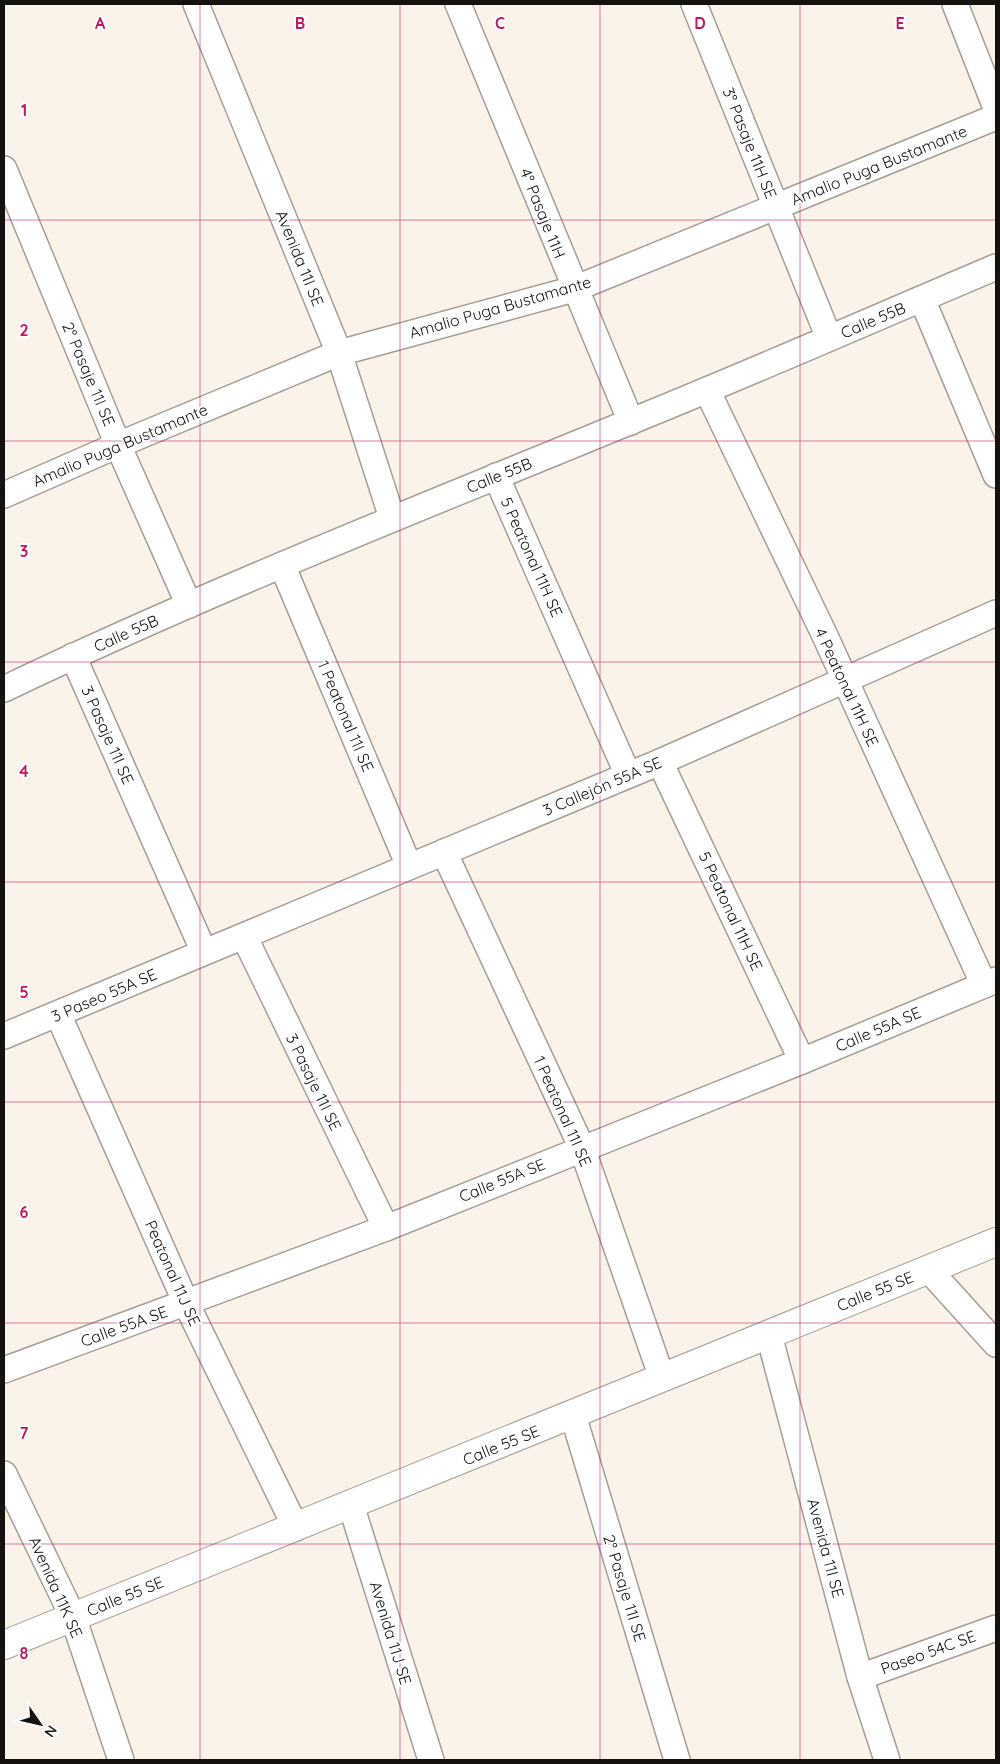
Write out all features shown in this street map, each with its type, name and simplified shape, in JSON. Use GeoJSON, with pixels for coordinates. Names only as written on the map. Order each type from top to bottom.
{"type":"FeatureCollection","features":[{"type":"Feature","properties":{"kind":"street","name":"Avenida 11I SE"},"geometry":{"type":"LineString","coordinates":[[196,4],[339,353],[392,518]]}},
{"type":"Feature","properties":{"kind":"street","name":"4° Pasaje 11H"},"geometry":{"type":"LineString","coordinates":[[458,4],[574,289],[631,422]]}},
{"type":"Feature","properties":{"kind":"street","name":"3° Pasaje 11H SE"},"geometry":{"type":"LineString","coordinates":[[694,4],[829,338]]}},
{"type":"Feature","properties":{"kind":"street"},"geometry":{"type":"LineString","coordinates":[[955,4],[996,108]]}},
{"type":"Feature","properties":{"kind":"street","name":"Amalio Puga Bustamante"},"geometry":{"type":"LineString","coordinates":[[4,495],[118,445],[339,353],[574,289],[996,117]]}},
{"type":"Feature","properties":{"kind":"street","name":"2° Pasaje 11I SE"},"geometry":{"type":"LineString","coordinates":[[4,169],[118,445],[189,605]]}},
{"type":"Feature","properties":{"kind":"street","name":"Calle 55B"},"geometry":{"type":"LineString","coordinates":[[4,689],[73,656],[392,518],[631,422],[996,267]]}},
{"type":"Feature","properties":{"kind":"street"},"geometry":{"type":"LineString","coordinates":[[922,299],[996,475]]}},
{"type":"Feature","properties":{"kind":"street","name":"4 Peatonal 11H SE"},"geometry":{"type":"LineString","coordinates":[[707,390],[990,983]]}},
{"type":"Feature","properties":{"kind":"street","name":"5 Peatonal 11H SE"},"geometry":{"type":"LineString","coordinates":[[496,476],[628,775]]}},
{"type":"Feature","properties":{"kind":"street","name":"1 Peatonal 11I SE"},"geometry":{"type":"LineString","coordinates":[[282,565],[409,866]]}},
{"type":"Feature","properties":{"kind":"street","name":"3 Callejón 55A SE"},"geometry":{"type":"LineString","coordinates":[[204,952],[660,762],[996,612]]}},
{"type":"Feature","properties":{"kind":"street","name":"3 Pasaje 11I SE"},"geometry":{"type":"LineString","coordinates":[[73,656],[204,952]]}},
{"type":"Feature","properties":{"kind":"street","name":"5 Peatonal 11H SE"},"geometry":{"type":"LineString","coordinates":[[660,762],[802,1061]]}},
{"type":"Feature","properties":{"kind":"street","name":"1 Peatonal 11I SE"},"geometry":{"type":"LineString","coordinates":[[444,852],[582,1148],[662,1378]]}},
{"type":"Feature","properties":{"kind":"street","name":"3 Pasaje 11I SE"},"geometry":{"type":"LineString","coordinates":[[244,936],[386,1228]]}},
{"type":"Feature","properties":{"kind":"street","name":"3 Paseo 55A SE"},"geometry":{"type":"LineString","coordinates":[[4,1036],[204,952]]}},
{"type":"Feature","properties":{"kind":"street","name":"Calle 55A SE"},"geometry":{"type":"LineString","coordinates":[[4,1370],[386,1228],[802,1061],[990,983]]}},
{"type":"Feature","properties":{"kind":"street","name":"Peatonal 11J SE"},"geometry":{"type":"LineString","coordinates":[[58,1014],[186,1303],[296,1528]]}},
{"type":"Feature","properties":{"kind":"street","name":"Calle 55 SE"},"geometry":{"type":"LineString","coordinates":[[4,1645],[296,1528],[996,1242]]}},
{"type":"Feature","properties":{"kind":"street"},"geometry":{"type":"LineString","coordinates":[[929,1270],[996,1344]]}},
{"type":"Feature","properties":{"kind":"street","name":"Avenida 11I SE"},"geometry":{"type":"LineString","coordinates":[[769,1335],[860,1677],[887,1760]]}},
{"type":"Feature","properties":{"kind":"street","name":"2° Pasaje 11I SE"},"geometry":{"type":"LineString","coordinates":[[573,1415],[677,1760]]}},
{"type":"Feature","properties":{"kind":"street","name":"Avenida 11K SE"},"geometry":{"type":"LineString","coordinates":[[4,1474],[73,1617],[121,1760]]}},
{"type":"Feature","properties":{"kind":"street","name":"Avenida 11J SE"},"geometry":{"type":"LineString","coordinates":[[351,1505],[431,1760]]}},
{"type":"Feature","properties":{"kind":"street","name":"Paseo 54C SE"},"geometry":{"type":"LineString","coordinates":[[860,1677],[996,1628]]}}]}
